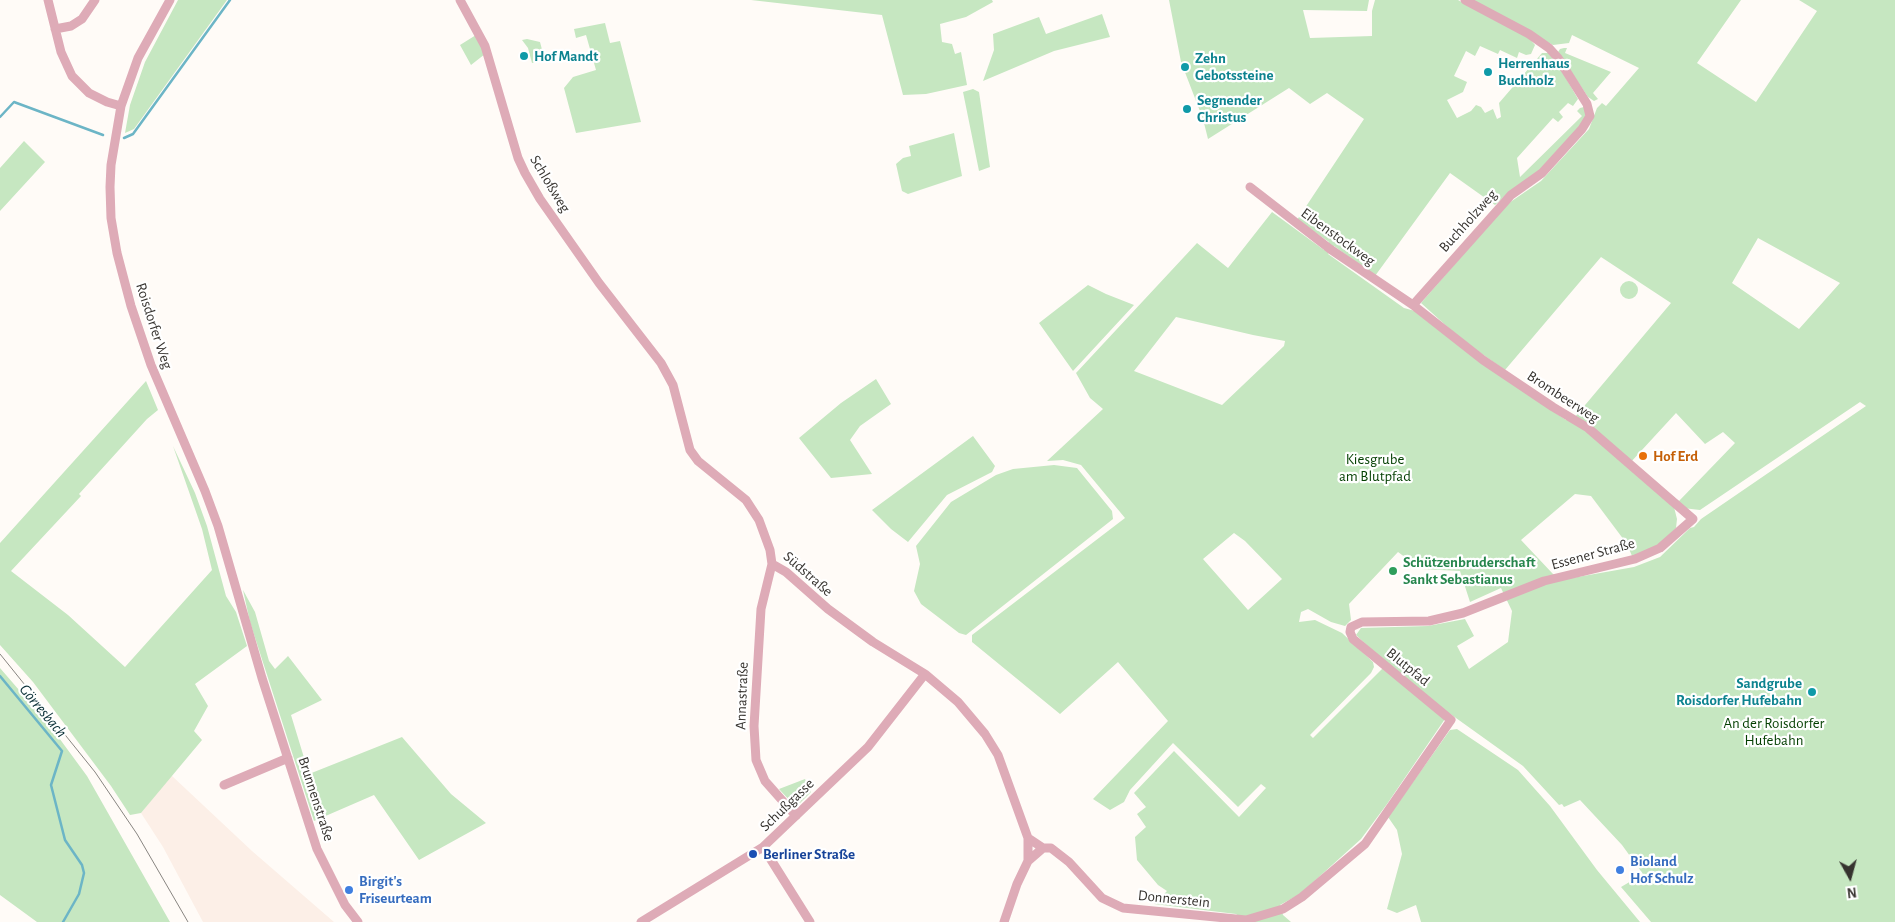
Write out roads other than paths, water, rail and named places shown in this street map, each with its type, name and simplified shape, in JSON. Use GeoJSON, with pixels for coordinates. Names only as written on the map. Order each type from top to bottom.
{"type":"FeatureCollection","features":[{"type":"Feature","properties":{"kind":"street"},"geometry":{"type":"LineString","coordinates":[[48,0],[64,61],[75,80],[85,90],[95,96],[121,106]]}},
{"type":"Feature","properties":{"kind":"street"},"geometry":{"type":"LineString","coordinates":[[55,29],[71,26],[82,19],[95,0]]}},
{"type":"Feature","properties":{"kind":"street","name":"Roisdorfer Weg"},"geometry":{"type":"LineString","coordinates":[[170,0],[138,58],[121,106],[112,160],[110,188],[111,218],[119,262],[131,306],[156,376],[218,526],[262,678]]}},
{"type":"Feature","properties":{"kind":"street","name":"Schloßweg"},"geometry":{"type":"LineString","coordinates":[[460,0],[485,46],[518,158],[525,173],[540,200],[599,283],[659,360]]}},
{"type":"Feature","properties":{"kind":"street","name":"Buchholzweg"},"geometry":{"type":"LineString","coordinates":[[1413,305],[1510,194],[1542,173],[1586,125],[1590,116],[1587,104],[1558,58],[1549,48],[1529,34],[1464,0]]}},
{"type":"Feature","properties":{"kind":"street","name":"Eibenstockweg"},"geometry":{"type":"LineString","coordinates":[[1250,187],[1330,249],[1413,305]]}},
{"type":"Feature","properties":{"kind":"street","name":"Brombeerweg"},"geometry":{"type":"LineString","coordinates":[[1413,305],[1483,360],[1588,428],[1693,519]]}},
{"type":"Feature","properties":{"kind":"street","name":"Südstraße"},"geometry":{"type":"LineString","coordinates":[[659,360],[672,386],[690,450],[698,461],[746,500],[759,520],[770,550],[772,564],[786,572],[835,614],[873,642],[925,674]]}},
{"type":"Feature","properties":{"kind":"street","name":"Essener Straße"},"geometry":{"type":"LineString","coordinates":[[1350,632],[1351,627],[1362,622],[1429,621],[1454,615],[1544,581],[1635,559],[1660,548],[1693,519]]}},
{"type":"Feature","properties":{"kind":"street","name":"Annastraße"},"geometry":{"type":"LineString","coordinates":[[772,564],[761,609],[754,717],[756,760],[765,780],[796,816]]}},
{"type":"Feature","properties":{"kind":"street","name":"Blutpfad"},"geometry":{"type":"LineString","coordinates":[[1350,632],[1353,638],[1451,720]]}},
{"type":"Feature","properties":{"kind":"street"},"geometry":{"type":"LineString","coordinates":[[925,674],[958,702],[986,734],[998,755],[1028,838],[1028,861]]}},
{"type":"Feature","properties":{"kind":"street","name":"Schußgasse"},"geometry":{"type":"LineString","coordinates":[[640,922],[763,847],[868,747],[925,674]]}},
{"type":"Feature","properties":{"kind":"street","name":"Brunnenstraße"},"geometry":{"type":"LineString","coordinates":[[262,678],[317,849],[345,905],[358,922]]}},
{"type":"Feature","properties":{"kind":"street","name":"Donnerstein"},"geometry":{"type":"LineString","coordinates":[[1028,838],[1043,848],[1051,848],[1069,862],[1102,898],[1123,908],[1246,920],[1268,915],[1283,909],[1302,897],[1365,844],[1451,720]]}},
{"type":"Feature","properties":{"kind":"street"},"geometry":{"type":"LineString","coordinates":[[224,785],[288,758]]}},
{"type":"Feature","properties":{"kind":"street"},"geometry":{"type":"LineString","coordinates":[[763,847],[810,922]]}},
{"type":"Feature","properties":{"kind":"street"},"geometry":{"type":"LineString","coordinates":[[1004,922],[1017,884],[1028,861],[1043,848]]}},
{"type":"Feature","properties":{"kind":"waterway"},"geometry":{"type":"LineString","coordinates":[[124,138],[133,134],[230,0]]}},
{"type":"Feature","properties":{"kind":"waterway"},"geometry":{"type":"LineString","coordinates":[[0,117],[14,102],[103,135]]}},
{"type":"Feature","properties":{"kind":"waterway","name":"Görresbach"},"geometry":{"type":"LineString","coordinates":[[0,676],[62,751],[51,785],[65,840],[82,865],[84,873],[79,894],[63,922]]}},
{"type":"Feature","properties":{"kind":"tram line"},"geometry":{"type":"LineString","coordinates":[[0,654],[95,772],[137,834],[188,922]]}},
{"type":"Feature","properties":{"kind":"place","name":"Hof Mandt"},"geometry":{"type":"Point","coordinates":[524,56]}},
{"type":"Feature","properties":{"kind":"place","name":"Zehn Gebotssteine"},"geometry":{"type":"Point","coordinates":[1185,67]}},
{"type":"Feature","properties":{"kind":"place","name":"Herrenhaus Buchholz"},"geometry":{"type":"Point","coordinates":[1488,72]}},
{"type":"Feature","properties":{"kind":"place","name":"Segnender Christus"},"geometry":{"type":"Point","coordinates":[1187,109]}},
{"type":"Feature","properties":{"kind":"place","name":"Hof Erd"},"geometry":{"type":"Point","coordinates":[1643,456]}},
{"type":"Feature","properties":{"kind":"place","name":"Schützenbruderschaft Sankt Sebastianus"},"geometry":{"type":"Point","coordinates":[1393,571]}},
{"type":"Feature","properties":{"kind":"place","name":"Sandgrube Roisdorfer Hufebahn"},"geometry":{"type":"Point","coordinates":[1812,692]}},
{"type":"Feature","properties":{"kind":"place","name":"Berliner Straße"},"geometry":{"type":"Point","coordinates":[753,854]}},
{"type":"Feature","properties":{"kind":"place","name":"Bioland Hof Schulz"},"geometry":{"type":"Point","coordinates":[1620,870]}},
{"type":"Feature","properties":{"kind":"place","name":"Birgit's Friseurteam"},"geometry":{"type":"Point","coordinates":[349,890]}},
{"type":"Feature","properties":{"kind":"park label","name":"Kiesgrube am Blutpfad"},"geometry":{"type":"Point","coordinates":[1375,468]}},
{"type":"Feature","properties":{"kind":"park label","name":"An der Roisdorfer Hufebahn"},"geometry":{"type":"Point","coordinates":[1774,732]}}]}
